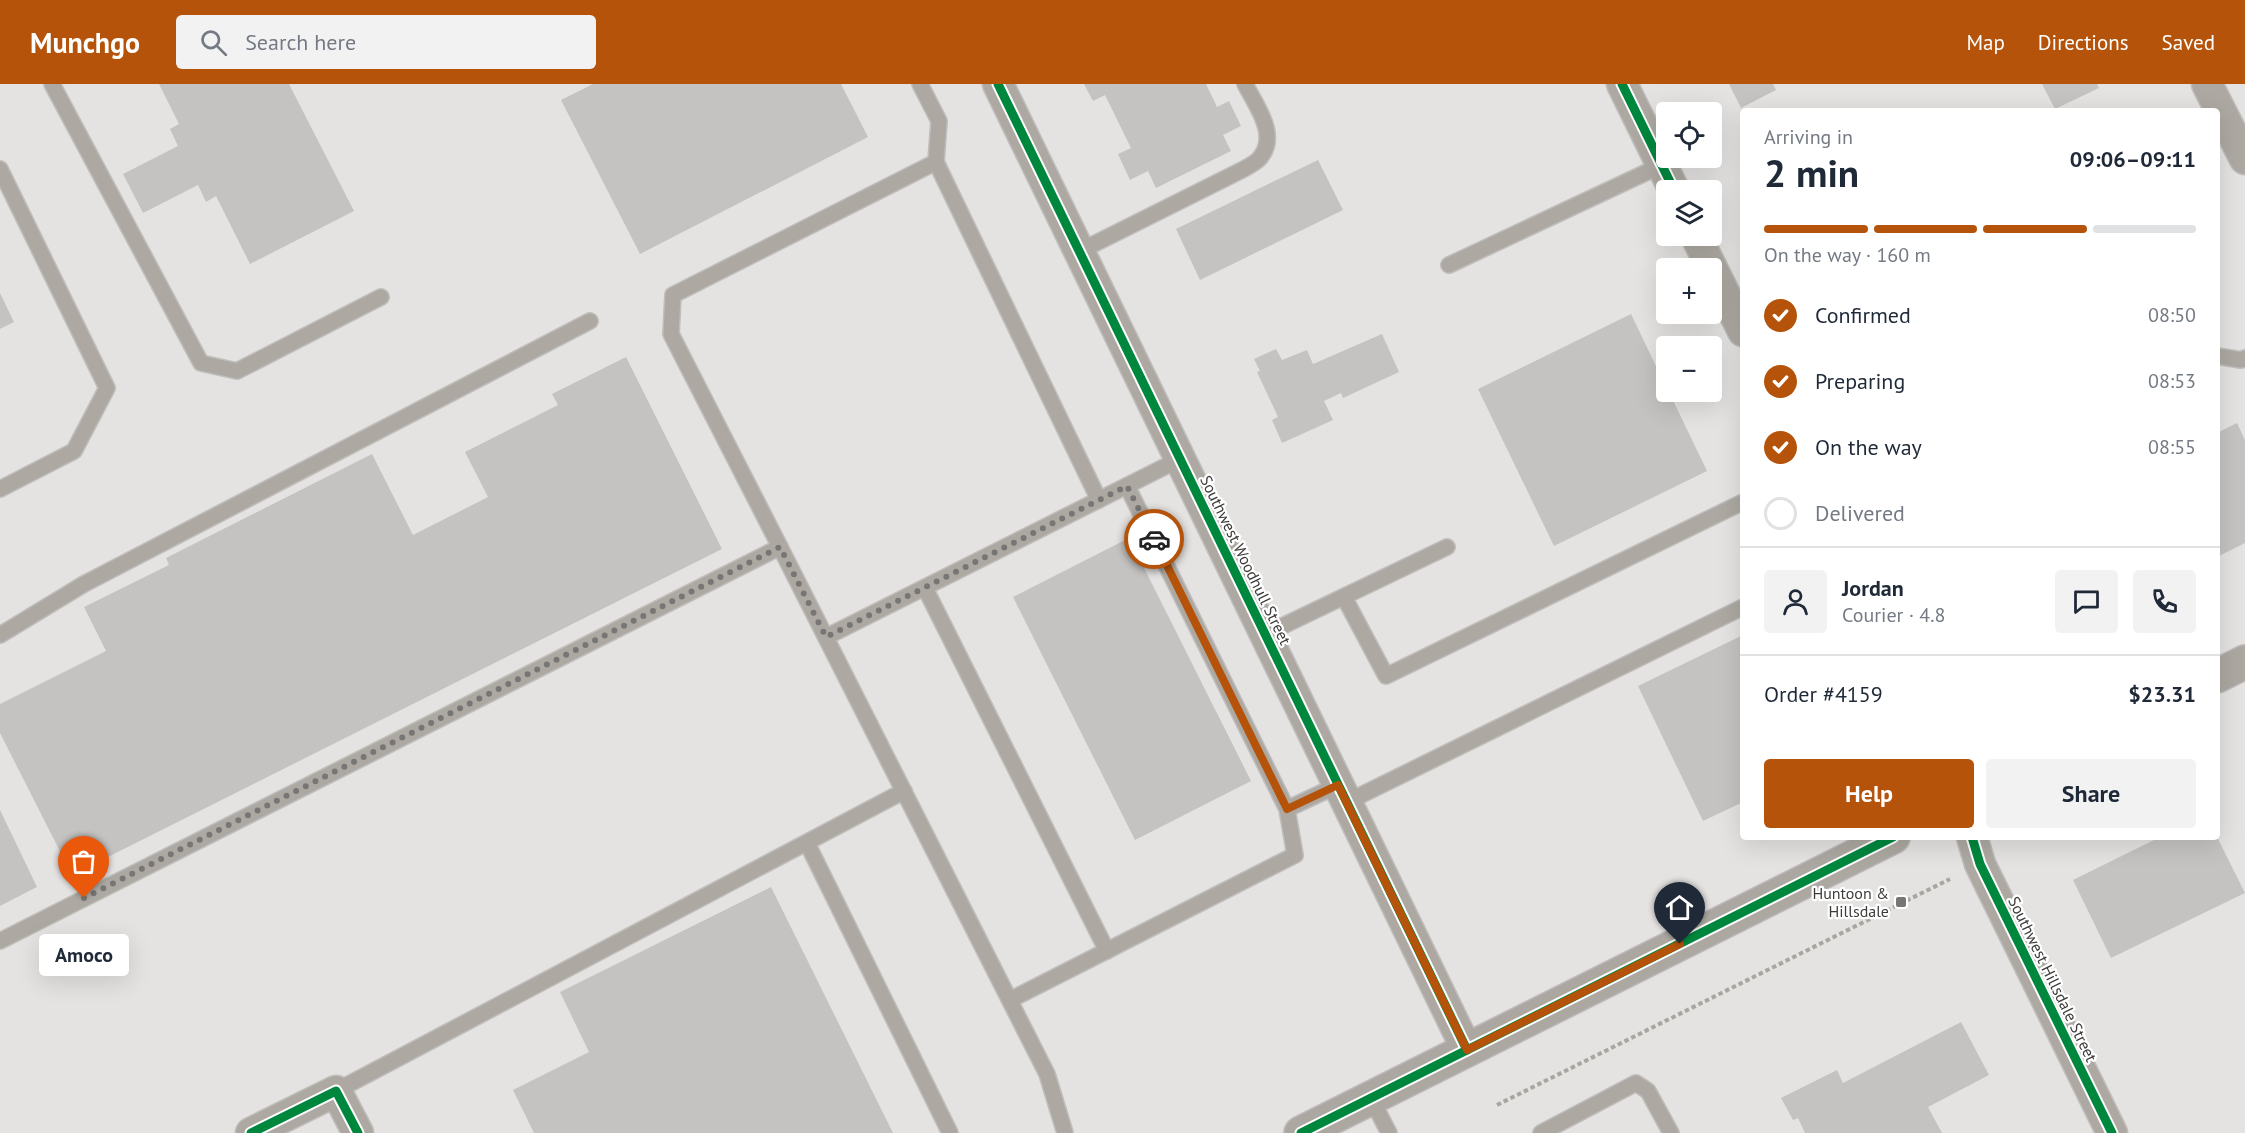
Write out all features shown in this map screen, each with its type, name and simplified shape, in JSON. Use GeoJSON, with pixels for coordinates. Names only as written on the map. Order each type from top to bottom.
{"type":"FeatureCollection","features":[{"type":"Feature","properties":{"kind":"main road"},"geometry":{"type":"LineString","coordinates":[[2220,674],[2245,662]]}},
{"type":"Feature","properties":{"kind":"main road"},"geometry":{"type":"LineString","coordinates":[[1301,1133],[1887,840]]}},
{"type":"Feature","properties":{"kind":"main road"},"geometry":{"type":"LineString","coordinates":[[1350,1133],[1371,1098]]}},
{"type":"Feature","properties":{"kind":"street","name":"Southwest Woodhull Street"},"geometry":{"type":"LineString","coordinates":[[998,84],[1467,1050]]}},
{"type":"Feature","properties":{"kind":"street"},"geometry":{"type":"LineString","coordinates":[[1622,84],[1668,178]]}},
{"type":"Feature","properties":{"kind":"street"},"geometry":{"type":"LineString","coordinates":[[2207,84],[2219,108]]}},
{"type":"Feature","properties":{"kind":"street"},"geometry":{"type":"LineString","coordinates":[[2220,110],[2245,159]]}},
{"type":"Feature","properties":{"kind":"street"},"geometry":{"type":"LineString","coordinates":[[1701,246],[1740,325]]}},
{"type":"Feature","properties":{"kind":"street","name":"Southwest Hillsdale Street"},"geometry":{"type":"LineString","coordinates":[[1976,850],[2112,1133]]}},
{"type":"Feature","properties":{"kind":"street"},"geometry":{"type":"LineString","coordinates":[[251,1133],[336,1091],[357,1133]]}},
{"type":"Feature","properties":{"kind":"lane"},"geometry":{"type":"LineString","coordinates":[[52,84],[201,363],[237,371],[381,297]]}},
{"type":"Feature","properties":{"kind":"lane"},"geometry":{"type":"LineString","coordinates":[[920,84],[939,121],[936,162],[1099,500]]}},
{"type":"Feature","properties":{"kind":"lane"},"geometry":{"type":"LineString","coordinates":[[1080,251],[1259,160],[1268,144],[1268,130],[1245,84]]}},
{"type":"Feature","properties":{"kind":"lane"},"geometry":{"type":"LineString","coordinates":[[936,162],[673,295],[670,334],[1047,1074],[1059,1131]]}},
{"type":"Feature","properties":{"kind":"lane"},"geometry":{"type":"LineString","coordinates":[[0,170],[107,388],[74,451],[0,489]]}},
{"type":"Feature","properties":{"kind":"lane"},"geometry":{"type":"LineString","coordinates":[[1449,265],[1668,178]]}},
{"type":"Feature","properties":{"kind":"lane"},"geometry":{"type":"LineString","coordinates":[[0,635],[84,584],[590,321]]}},
{"type":"Feature","properties":{"kind":"lane"},"geometry":{"type":"LineString","coordinates":[[2220,357],[2244,362]]}},
{"type":"Feature","properties":{"kind":"lane"},"geometry":{"type":"LineString","coordinates":[[826,637],[1180,459]]}},
{"type":"Feature","properties":{"kind":"lane"},"geometry":{"type":"LineString","coordinates":[[1010,1000],[1295,855],[1287,809],[1127,486]]}},
{"type":"Feature","properties":{"kind":"lane"},"geometry":{"type":"LineString","coordinates":[[1344,597],[1386,676],[1740,503]]}},
{"type":"Feature","properties":{"kind":"lane"},"geometry":{"type":"LineString","coordinates":[[0,941],[780,547]]}},
{"type":"Feature","properties":{"kind":"lane"},"geometry":{"type":"LineString","coordinates":[[1266,634],[1447,547]]}},
{"type":"Feature","properties":{"kind":"lane"},"geometry":{"type":"LineString","coordinates":[[925,588],[1107,951]]}},
{"type":"Feature","properties":{"kind":"lane"},"geometry":{"type":"LineString","coordinates":[[1287,809],[1342,793],[1740,608]]}},
{"type":"Feature","properties":{"kind":"lane"},"geometry":{"type":"LineString","coordinates":[[336,1091],[904,791]]}},
{"type":"Feature","properties":{"kind":"lane"},"geometry":{"type":"LineString","coordinates":[[807,843],[950,1133]]}},
{"type":"Feature","properties":{"kind":"lane"},"geometry":{"type":"LineString","coordinates":[[1541,1133],[1636,1083],[1648,1091],[1671,1133]]}},
{"type":"Feature","properties":{"kind":"lane"},"geometry":{"type":"LineString","coordinates":[[1371,1098],[1389,1133]]}},
{"type":"Feature","properties":{"kind":"path"},"geometry":{"type":"LineString","coordinates":[[1497,1105],[1976,850]]}},
{"type":"Feature","properties":{"kind":"building"},"geometry":{"type":"Polygon","coordinates":[[[159,84],[289,84],[354,211],[250,264],[216,196],[206,202],[198,185],[143,213],[123,174],[178,146],[170,129],[179,124],[159,84]]]}},
{"type":"Feature","properties":{"kind":"building"},"geometry":{"type":"Polygon","coordinates":[[[593,84],[841,84],[868,137],[640,254],[561,100],[593,84]]]}},
{"type":"Feature","properties":{"kind":"building"},"geometry":{"type":"Polygon","coordinates":[[[1084,84],[1206,84],[1217,107],[1229,101],[1241,126],[1223,135],[1231,151],[1156,188],[1148,171],[1130,180],[1118,154],[1131,148],[1105,95],[1093,101],[1084,84]]]}},
{"type":"Feature","properties":{"kind":"building"},"geometry":{"type":"Polygon","coordinates":[[[1729,84],[1773,84],[1776,90],[1741,108],[1729,84]]]}},
{"type":"Feature","properties":{"kind":"building"},"geometry":{"type":"Polygon","coordinates":[[[2042,84],[2097,84],[2099,88],[2054,108],[2042,84]]]}},
{"type":"Feature","properties":{"kind":"building"},"geometry":{"type":"Polygon","coordinates":[[[1318,160],[1343,210],[1200,280],[1176,229],[1318,160]]]}},
{"type":"Feature","properties":{"kind":"building"},"geometry":{"type":"Polygon","coordinates":[[[0,293],[14,322],[0,329],[0,293]]]}},
{"type":"Feature","properties":{"kind":"building"},"geometry":{"type":"Polygon","coordinates":[[[1631,314],[1656,366],[1656,402],[1674,402],[1707,471],[1554,546],[1478,389],[1631,314]]]}},
{"type":"Feature","properties":{"kind":"building"},"geometry":{"type":"Polygon","coordinates":[[[1382,334],[1399,372],[1343,398],[1341,393],[1324,401],[1333,420],[1282,443],[1272,420],[1278,417],[1257,372],[1260,371],[1254,359],[1276,349],[1282,360],[1307,350],[1313,364],[1382,334]]]}},
{"type":"Feature","properties":{"kind":"building"},"geometry":{"type":"Polygon","coordinates":[[[626,357],[722,549],[72,875],[0,733],[0,704],[106,651],[84,607],[169,565],[166,558],[372,454],[413,535],[488,497],[465,452],[558,405],[552,394],[626,357]]]}},
{"type":"Feature","properties":{"kind":"building"},"geometry":{"type":"Polygon","coordinates":[[[2237,423],[2245,440],[2245,543],[2220,556],[2220,432],[2237,423]]]}},
{"type":"Feature","properties":{"kind":"building"},"geometry":{"type":"Polygon","coordinates":[[[1129,538],[1251,781],[1135,840],[1013,597],[1129,538]]]}},
{"type":"Feature","properties":{"kind":"building"},"geometry":{"type":"Polygon","coordinates":[[[1740,636],[1740,803],[1703,821],[1638,686],[1740,636]]]}},
{"type":"Feature","properties":{"kind":"building"},"geometry":{"type":"Polygon","coordinates":[[[0,810],[37,887],[0,906],[0,810]]]}},
{"type":"Feature","properties":{"kind":"building"},"geometry":{"type":"Polygon","coordinates":[[[2154,840],[2218,840],[2245,893],[2111,958],[2073,880],[2154,840]]]}},
{"type":"Feature","properties":{"kind":"building"},"geometry":{"type":"Polygon","coordinates":[[[771,887],[893,1133],[534,1133],[513,1090],[589,1052],[560,992],[771,887]]]}},
{"type":"Feature","properties":{"kind":"building"},"geometry":{"type":"Polygon","coordinates":[[[1961,1022],[1989,1075],[1928,1107],[1942,1133],[1805,1133],[1798,1118],[1793,1120],[1781,1098],[1837,1070],[1843,1083],[1961,1022]]]}},
{"type":"Feature","properties":{"kind":"cycle path"},"geometry":{"type":"LineString","coordinates":[[998,84],[1467,1050]]}},
{"type":"Feature","properties":{"kind":"cycle path"},"geometry":{"type":"LineString","coordinates":[[1622,84],[1669,180]]}},
{"type":"Feature","properties":{"kind":"cycle path"},"geometry":{"type":"LineString","coordinates":[[1301,1133],[1887,840]]}},
{"type":"Feature","properties":{"kind":"cycle path"},"geometry":{"type":"LineString","coordinates":[[1973,840],[1980,864],[2112,1133]]}},
{"type":"Feature","properties":{"kind":"cycle path"},"geometry":{"type":"LineString","coordinates":[[251,1133],[336,1091],[358,1133]]}},
{"type":"Feature","properties":{"kind":"way so far"},"geometry":{"type":"LineString","coordinates":[[84,898],[780,547],[826,637],[1127,486],[1154,539]]}},
{"type":"Feature","properties":{"kind":"place","name":"Amoco"},"geometry":{"type":"Point","coordinates":[84,898]}},
{"type":"Feature","properties":{"kind":"place","name":"Huntoon & Hillsdale"},"geometry":{"type":"Point","coordinates":[1901,902]}},
{"type":"Feature","properties":{"kind":"route"},"geometry":{"type":"LineString","coordinates":[[1154,539],[1287,809],[1338,785],[1467,1050],[1680,944]]}}]}
